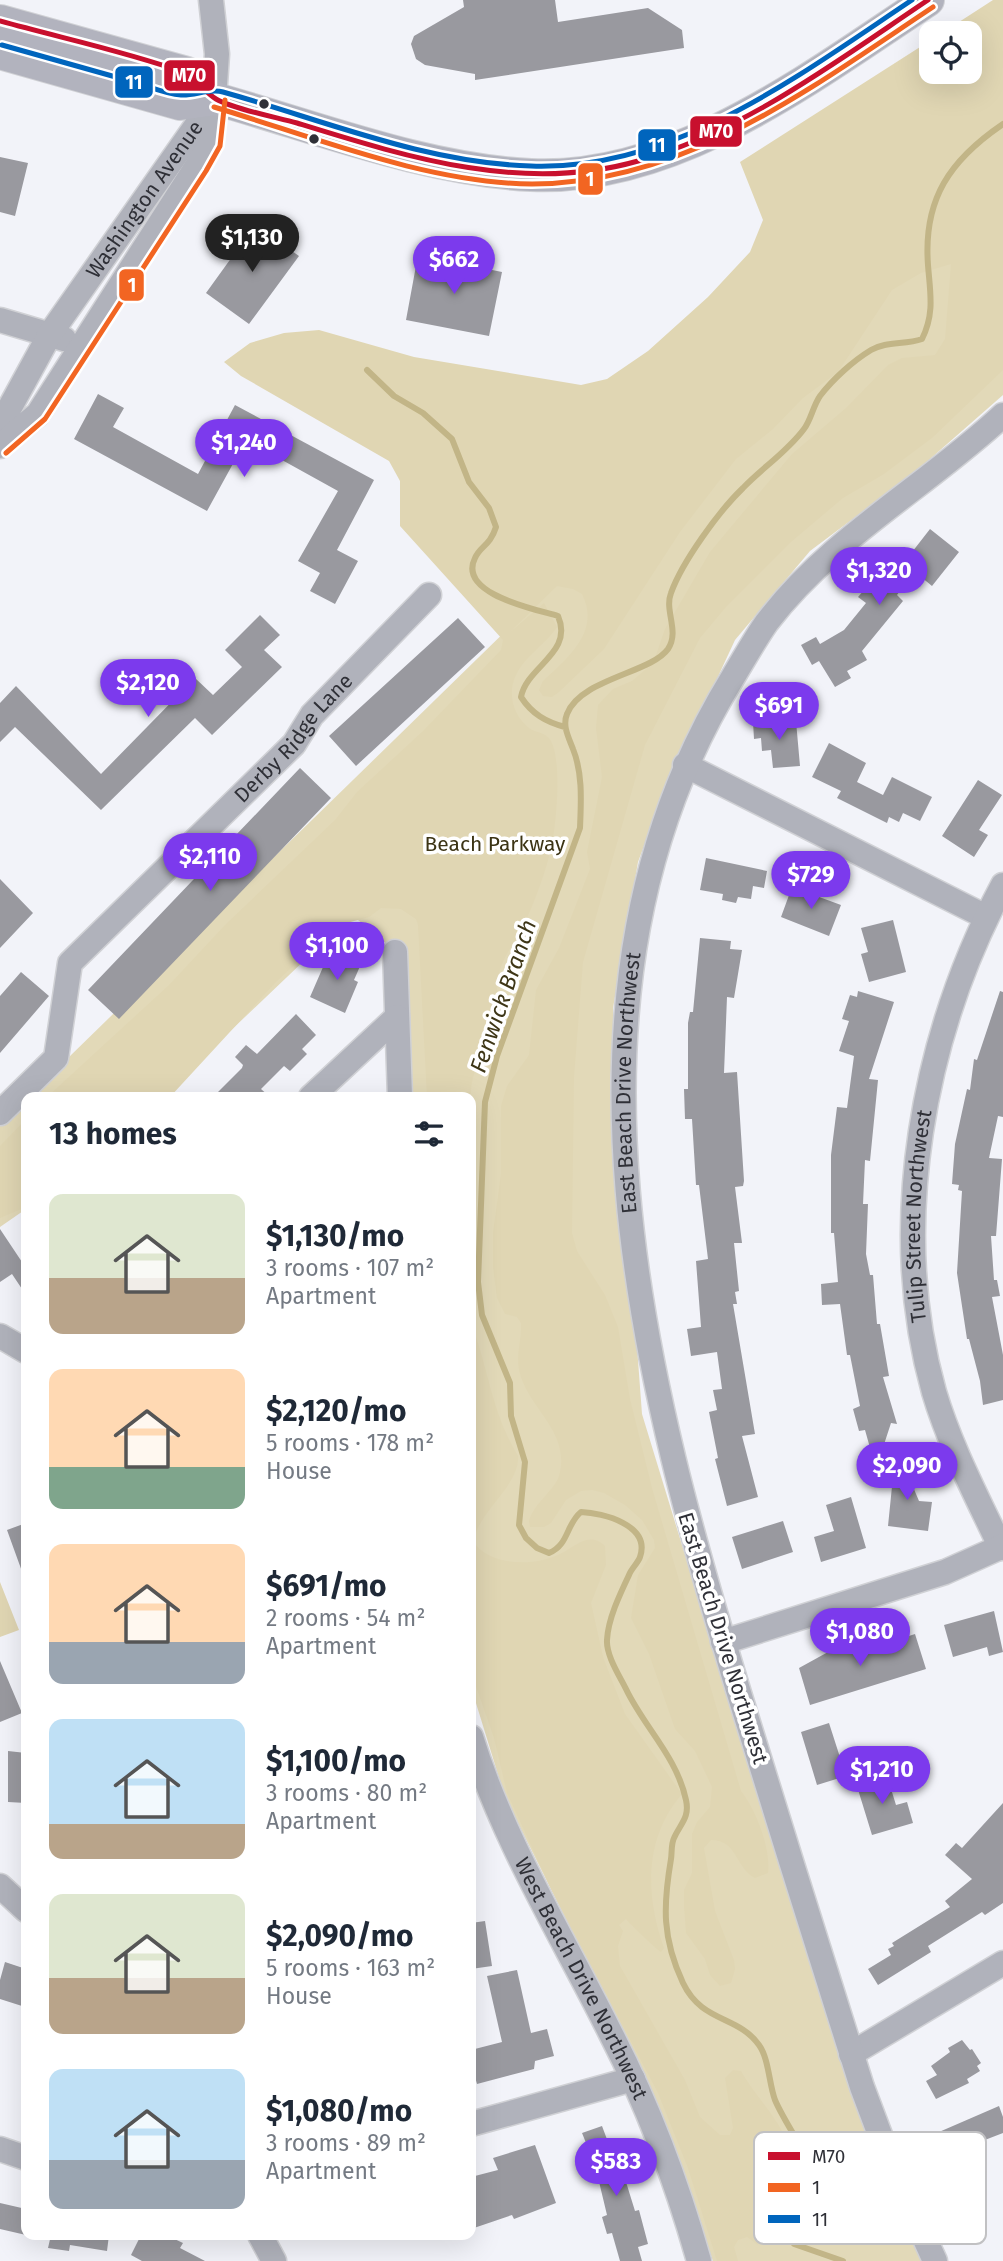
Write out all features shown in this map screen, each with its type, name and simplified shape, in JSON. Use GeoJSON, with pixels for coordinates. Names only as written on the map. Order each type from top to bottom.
{"type":"FeatureCollection","features":[{"type":"Feature","properties":{"kind":"main road"},"geometry":{"type":"LineString","coordinates":[[0,53],[180,104],[216,99],[442,163],[531,175],[600,170],[689,145],[793,88],[928,0]]}},
{"type":"Feature","properties":{"kind":"main road"},"geometry":{"type":"LineString","coordinates":[[0,21],[187,73],[216,99]]}},
{"type":"Feature","properties":{"kind":"street"},"geometry":{"type":"LineString","coordinates":[[211,0],[217,54],[216,99]]}},
{"type":"Feature","properties":{"kind":"street","name":"Washington Avenue"},"geometry":{"type":"LineString","coordinates":[[0,446],[9,409],[50,334],[216,99]]}},
{"type":"Feature","properties":{"kind":"street","name":"Washington Avenue"},"geometry":{"type":"LineString","coordinates":[[0,446],[38,414],[211,144],[216,99]]}},
{"type":"Feature","properties":{"kind":"street"},"geometry":{"type":"LineString","coordinates":[[0,320],[81,346]]}},
{"type":"Feature","properties":{"kind":"street","name":"East Beach Drive Northwest"},"geometry":{"type":"LineString","coordinates":[[879,2132],[852,2054],[723,1642],[689,1526],[661,1411],[637,1267],[627,1152],[625,1024],[630,964],[650,867],[685,765],[710,715],[767,623],[798,588],[857,532],[954,458],[1003,415]]}},
{"type":"Feature","properties":{"kind":"street","name":"Derby Ridge Lane"},"geometry":{"type":"LineString","coordinates":[[21,1092],[56,1058],[70,963],[294,744],[312,715],[429,595]]}},
{"type":"Feature","properties":{"kind":"street"},"geometry":{"type":"LineString","coordinates":[[685,765],[986,917]]}},
{"type":"Feature","properties":{"kind":"street","name":"Tulip Street Northwest"},"geometry":{"type":"LineString","coordinates":[[1002,1547],[950,1440],[934,1391],[919,1305],[915,1232],[918,1150],[931,1075],[958,982],[1003,884]]}},
{"type":"Feature","properties":{"kind":"street"},"geometry":{"type":"LineString","coordinates":[[395,952],[400,1092]]}},
{"type":"Feature","properties":{"kind":"street"},"geometry":{"type":"LineString","coordinates":[[316,1092],[397,1017]]}},
{"type":"Feature","properties":{"kind":"street","name":"Derby Ridge Lane"},"geometry":{"type":"LineString","coordinates":[[0,1113],[21,1092]]}},
{"type":"Feature","properties":{"kind":"street"},"geometry":{"type":"LineString","coordinates":[[0,1336],[21,1348]]}},
{"type":"Feature","properties":{"kind":"street"},"geometry":{"type":"LineString","coordinates":[[723,1642],[944,1572],[1002,1547]]}},
{"type":"Feature","properties":{"kind":"street","name":"West Beach Drive Northwest"},"geometry":{"type":"LineString","coordinates":[[476,1749],[524,1869],[633,2079],[665,2157],[699,2261]]}},
{"type":"Feature","properties":{"kind":"street"},"geometry":{"type":"LineString","coordinates":[[0,1886],[21,1905]]}},
{"type":"Feature","properties":{"kind":"street"},"geometry":{"type":"LineString","coordinates":[[852,2054],[1003,1963]]}},
{"type":"Feature","properties":{"kind":"street"},"geometry":{"type":"LineString","coordinates":[[476,2123],[633,2079]]}},
{"type":"Feature","properties":{"kind":"street"},"geometry":{"type":"LineString","coordinates":[[0,2149],[21,2156]]}},
{"type":"Feature","properties":{"kind":"street"},"geometry":{"type":"LineString","coordinates":[[263,2240],[274,2261]]}},
{"type":"Feature","properties":{"kind":"street","name":"East Beach Drive Northwest"},"geometry":{"type":"LineString","coordinates":[[927,2244],[935,2261]]}},
{"type":"Feature","properties":{"kind":"green space"},"geometry":{"type":"Polygon","coordinates":[[[993,0],[1003,0],[1003,370],[932,438],[884,474],[843,498],[791,542],[726,607],[700,638],[645,745],[583,962],[574,1077],[572,1233],[577,1251],[605,1295],[618,1327],[630,1399],[652,1488],[741,1791],[757,1819],[767,1853],[768,1873],[755,1878],[743,1868],[732,1849],[720,1841],[711,1840],[704,1848],[715,1911],[734,1960],[735,1969],[731,1983],[720,1986],[710,1975],[705,1959],[686,1933],[684,1906],[684,1890],[692,1873],[692,1834],[697,1822],[710,1807],[712,1787],[695,1751],[675,1729],[649,1654],[631,1618],[638,1575],[655,1548],[654,1540],[642,1520],[625,1505],[604,1493],[592,1490],[581,1491],[566,1500],[551,1523],[544,1527],[530,1527],[532,1515],[559,1476],[561,1461],[555,1435],[521,1377],[518,1356],[521,1323],[517,1317],[505,1314],[497,1298],[493,1233],[501,1174],[501,1106],[507,1086],[529,1055],[536,990],[559,948],[590,869],[587,852],[602,777],[596,728],[598,705],[613,689],[632,681],[646,669],[656,655],[665,629],[710,552],[792,454],[846,408],[888,365],[902,358],[935,355],[945,339],[951,264],[921,273],[892,290],[838,372],[803,398],[773,429],[736,459],[680,532],[604,649],[559,692],[552,697],[543,696],[539,690],[543,681],[571,653],[585,632],[587,607],[582,594],[557,586],[509,633],[544,603],[557,627],[520,668],[512,689],[515,711],[523,723],[546,736],[554,749],[557,772],[556,811],[550,853],[540,886],[499,972],[495,1020],[475,1070],[471,1092],[427,1092],[418,925],[416,919],[401,909],[381,908],[369,917],[343,924],[320,941],[276,982],[175,1092],[52,1092],[169,985],[225,925],[335,820],[357,792],[423,731],[501,650],[503,640],[400,526],[400,481],[389,461],[241,376],[224,362],[250,343],[284,333],[319,330],[414,357],[581,385],[607,379],[648,351],[708,297],[750,252],[763,220],[740,162],[919,48],[919,84],[982,84],[982,21],[961,21],[993,0]]]}},
{"type":"Feature","properties":{"kind":"green space","name":"Beach Parkway"},"geometry":{"type":"Polygon","coordinates":[[[1003,146],[1003,395],[914,473],[810,551],[735,640],[662,797],[638,862],[613,1008],[614,1046],[610,1079],[621,1240],[637,1347],[642,1414],[765,1817],[871,2132],[754,2132],[754,2244],[914,2244],[921,2261],[713,2261],[658,2104],[505,1797],[476,1703],[476,1092],[413,1092],[406,960],[352,915],[166,1092],[33,1092],[1003,146]]]}},
{"type":"Feature","properties":{"kind":"green space"},"geometry":{"type":"Polygon","coordinates":[[[21,1104],[21,1212],[0,1227],[0,1125],[21,1104]]]}},
{"type":"Feature","properties":{"kind":"green space"},"geometry":{"type":"Polygon","coordinates":[[[21,1124],[21,1209],[0,1218],[0,1146],[21,1124]]]}},
{"type":"Feature","properties":{"kind":"green space"},"geometry":{"type":"Polygon","coordinates":[[[476,1337],[496,1407],[518,1456],[513,1477],[476,1533],[476,1337]]]}},
{"type":"Feature","properties":{"kind":"green space"},"geometry":{"type":"Polygon","coordinates":[[[588,1540],[599,1542],[605,1546],[606,1565],[591,1603],[603,1657],[625,1714],[682,1794],[660,1829],[652,1868],[653,1908],[664,1948],[661,1952],[658,1950],[626,1919],[619,1925],[623,1931],[618,1946],[620,1966],[685,2080],[700,2117],[720,2135],[730,2135],[733,2128],[725,2078],[733,2070],[741,2071],[782,2132],[754,2132],[754,2242],[747,2237],[738,2240],[734,2247],[738,2261],[717,2261],[688,2168],[658,2093],[551,1889],[507,1793],[494,1738],[476,1686],[476,1545],[480,1550],[501,1560],[527,1562],[551,1558],[588,1540]]]}},
{"type":"Feature","properties":{"kind":"green space"},"geometry":{"type":"Polygon","coordinates":[[[0,1582],[19,1630],[0,1637],[0,1582]]]}},
{"type":"Feature","properties":{"kind":"building"},"geometry":{"type":"Polygon","coordinates":[[[463,0],[555,0],[558,22],[648,8],[682,30],[684,48],[475,80],[475,74],[425,65],[416,59],[411,44],[414,36],[464,7],[463,0]]]}},
{"type":"Feature","properties":{"kind":"building"},"geometry":{"type":"Polygon","coordinates":[[[0,157],[28,163],[15,216],[0,212],[0,157]]]}},
{"type":"Feature","properties":{"kind":"building"},"geometry":{"type":"Polygon","coordinates":[[[255,225],[299,256],[249,324],[206,293],[255,225]]]}},
{"type":"Feature","properties":{"kind":"building"},"geometry":{"type":"Polygon","coordinates":[[[418,255],[502,272],[489,336],[406,320],[418,255]]]}},
{"type":"Feature","properties":{"kind":"building"},"geometry":{"type":"Polygon","coordinates":[[[98,394],[124,408],[113,427],[198,474],[235,405],[374,480],[337,550],[358,561],[335,604],[310,591],[320,573],[298,561],[338,491],[246,440],[207,511],[74,439],[98,394]]]}},
{"type":"Feature","properties":{"kind":"building"},"geometry":{"type":"Polygon","coordinates":[[[930,529],[959,552],[932,586],[914,571],[897,595],[903,601],[862,651],[867,660],[847,671],[851,678],[835,687],[819,661],[812,665],[801,645],[816,637],[820,644],[844,630],[866,603],[858,597],[865,589],[860,584],[871,571],[880,578],[902,550],[909,556],[930,529]]]}},
{"type":"Feature","properties":{"kind":"building"},"geometry":{"type":"Polygon","coordinates":[[[260,615],[280,635],[264,650],[282,667],[212,735],[195,718],[101,810],[15,727],[0,742],[0,703],[16,686],[101,774],[195,678],[213,695],[242,667],[225,650],[260,615]]]}},
{"type":"Feature","properties":{"kind":"building"},"geometry":{"type":"Polygon","coordinates":[[[458,618],[485,647],[356,766],[329,736],[458,618]]]}},
{"type":"Feature","properties":{"kind":"building"},"geometry":{"type":"Polygon","coordinates":[[[796,721],[800,766],[773,768],[771,750],[762,751],[761,738],[754,739],[753,722],[796,721]]]}},
{"type":"Feature","properties":{"kind":"building"},"geometry":{"type":"Polygon","coordinates":[[[829,743],[866,763],[857,782],[883,795],[892,777],[932,797],[920,821],[903,813],[899,822],[889,817],[887,823],[837,798],[841,791],[812,777],[829,743]]]}},
{"type":"Feature","properties":{"kind":"building"},"geometry":{"type":"Polygon","coordinates":[[[300,768],[331,798],[119,1019],[88,990],[300,768]]]}},
{"type":"Feature","properties":{"kind":"building"},"geometry":{"type":"Polygon","coordinates":[[[978,780],[1002,795],[979,830],[988,835],[974,857],[942,836],[978,780]]]}},
{"type":"Feature","properties":{"kind":"building"},"geometry":{"type":"Polygon","coordinates":[[[706,858],[767,871],[764,888],[753,886],[751,899],[738,897],[736,903],[722,900],[723,894],[700,890],[706,858]]]}},
{"type":"Feature","properties":{"kind":"building"},"geometry":{"type":"Polygon","coordinates":[[[0,879],[33,913],[0,948],[0,879]]]}},
{"type":"Feature","properties":{"kind":"building"},"geometry":{"type":"Polygon","coordinates":[[[792,887],[841,905],[829,936],[781,917],[792,887]]]}},
{"type":"Feature","properties":{"kind":"building"},"geometry":{"type":"Polygon","coordinates":[[[893,920],[906,972],[869,982],[861,954],[868,952],[861,928],[893,920]]]}},
{"type":"Feature","properties":{"kind":"building"},"geometry":{"type":"Polygon","coordinates":[[[700,938],[731,941],[730,949],[742,950],[734,998],[727,997],[724,1073],[737,1072],[744,1181],[743,1186],[735,1187],[742,1243],[734,1243],[739,1291],[735,1292],[737,1304],[733,1304],[755,1434],[742,1436],[758,1497],[727,1506],[715,1459],[718,1458],[709,1412],[717,1410],[713,1390],[722,1389],[717,1352],[691,1356],[687,1329],[701,1327],[696,1261],[708,1259],[699,1185],[696,1185],[692,1119],[685,1119],[684,1089],[688,1089],[688,1023],[690,1012],[693,1012],[700,938]]]}},
{"type":"Feature","properties":{"kind":"building"},"geometry":{"type":"Polygon","coordinates":[[[330,951],[361,964],[354,980],[358,982],[345,1013],[310,997],[330,951]]]}},
{"type":"Feature","properties":{"kind":"building"},"geometry":{"type":"Polygon","coordinates":[[[21,972],[49,996],[0,1053],[0,996],[21,972]]]}},
{"type":"Feature","properties":{"kind":"building"},"geometry":{"type":"Polygon","coordinates":[[[858,991],[894,1002],[869,1079],[878,1080],[870,1161],[865,1160],[863,1204],[868,1204],[866,1254],[870,1275],[873,1275],[877,1324],[880,1324],[889,1376],[883,1377],[897,1424],[891,1423],[876,1469],[865,1430],[859,1431],[853,1409],[860,1406],[850,1355],[847,1355],[840,1304],[822,1305],[821,1284],[838,1282],[834,1233],[831,1233],[831,1155],[837,1107],[847,1108],[854,1056],[839,1051],[849,1021],[842,1019],[850,995],[857,997],[858,991]]]}},
{"type":"Feature","properties":{"kind":"building"},"geometry":{"type":"Polygon","coordinates":[[[1000,991],[1003,992],[1003,1117],[998,1116],[989,1158],[1002,1159],[996,1236],[991,1236],[994,1280],[997,1280],[1000,1296],[992,1297],[1003,1355],[1003,1400],[983,1405],[980,1381],[967,1339],[957,1273],[962,1191],[958,1190],[959,1185],[952,1184],[955,1144],[967,1089],[970,1090],[974,1059],[977,1060],[1000,991]]]}},
{"type":"Feature","properties":{"kind":"building"},"geometry":{"type":"Polygon","coordinates":[[[296,1014],[316,1035],[302,1049],[307,1054],[290,1071],[284,1066],[261,1089],[264,1092],[218,1092],[242,1068],[243,1065],[235,1057],[246,1045],[257,1054],[296,1014]]]}},
{"type":"Feature","properties":{"kind":"building"},"geometry":{"type":"Polygon","coordinates":[[[0,1229],[21,1260],[21,1288],[12,1274],[0,1282],[0,1229]]]}},
{"type":"Feature","properties":{"kind":"building"},"geometry":{"type":"Polygon","coordinates":[[[896,1447],[919,1501],[932,1502],[928,1531],[888,1526],[896,1447]]]}},
{"type":"Feature","properties":{"kind":"building"},"geometry":{"type":"Polygon","coordinates":[[[851,1497],[866,1548],[821,1562],[814,1537],[834,1531],[826,1505],[851,1497]]]}},
{"type":"Feature","properties":{"kind":"building"},"geometry":{"type":"Polygon","coordinates":[[[783,1521],[793,1552],[742,1569],[732,1537],[783,1521]]]}},
{"type":"Feature","properties":{"kind":"building"},"geometry":{"type":"Polygon","coordinates":[[[21,1525],[21,1569],[7,1530],[21,1525]]]}},
{"type":"Feature","properties":{"kind":"building"},"geometry":{"type":"Polygon","coordinates":[[[994,1611],[1003,1652],[989,1656],[987,1647],[953,1657],[944,1625],[994,1611]]]}},
{"type":"Feature","properties":{"kind":"building"},"geometry":{"type":"Polygon","coordinates":[[[915,1634],[926,1669],[810,1705],[799,1668],[848,1641],[860,1652],[915,1634]]]}},
{"type":"Feature","properties":{"kind":"building"},"geometry":{"type":"Polygon","coordinates":[[[0,1661],[21,1713],[0,1722],[0,1661]]]}},
{"type":"Feature","properties":{"kind":"building"},"geometry":{"type":"Polygon","coordinates":[[[829,1723],[846,1776],[817,1785],[801,1732],[829,1723]]]}},
{"type":"Feature","properties":{"kind":"building"},"geometry":{"type":"Polygon","coordinates":[[[8,1751],[21,1752],[21,1803],[8,1802],[8,1751]]]}},
{"type":"Feature","properties":{"kind":"building"},"geometry":{"type":"Polygon","coordinates":[[[887,1776],[896,1805],[907,1802],[913,1823],[872,1835],[856,1783],[887,1776]]]}},
{"type":"Feature","properties":{"kind":"building"},"geometry":{"type":"Polygon","coordinates":[[[1003,1803],[1003,1903],[985,1915],[982,1912],[928,1946],[931,1952],[878,1985],[868,1969],[891,1955],[888,1949],[894,1946],[892,1943],[950,1907],[945,1901],[972,1879],[945,1855],[956,1843],[962,1848],[1003,1803]]]}},
{"type":"Feature","properties":{"kind":"building"},"geometry":{"type":"Polygon","coordinates":[[[485,1921],[492,1966],[476,1968],[476,1922],[485,1921]]]}},
{"type":"Feature","properties":{"kind":"building"},"geometry":{"type":"Polygon","coordinates":[[[5,1962],[21,1967],[21,2006],[0,1999],[0,1980],[5,1962]]]}},
{"type":"Feature","properties":{"kind":"building"},"geometry":{"type":"Polygon","coordinates":[[[517,1970],[531,2033],[547,2029],[554,2056],[535,2061],[534,2069],[477,2084],[476,2049],[502,2042],[487,1976],[517,1970]]]}},
{"type":"Feature","properties":{"kind":"building"},"geometry":{"type":"Polygon","coordinates":[[[962,2040],[981,2063],[977,2066],[980,2071],[967,2079],[969,2083],[936,2099],[926,2081],[937,2075],[931,2066],[950,2052],[948,2048],[962,2040]]]}},
{"type":"Feature","properties":{"kind":"building"},"geometry":{"type":"Polygon","coordinates":[[[999,2106],[1003,2117],[1003,2133],[986,2140],[986,2132],[939,2132],[999,2106]]]}},
{"type":"Feature","properties":{"kind":"building"},"geometry":{"type":"Polygon","coordinates":[[[602,2126],[608,2142],[613,2140],[635,2211],[639,2210],[648,2244],[638,2247],[642,2261],[620,2261],[612,2233],[607,2234],[602,2217],[607,2215],[595,2165],[582,2133],[602,2126]]]}},
{"type":"Feature","properties":{"kind":"building"},"geometry":{"type":"Polygon","coordinates":[[[535,2145],[556,2203],[514,2219],[512,2215],[476,2227],[476,2176],[498,2170],[493,2158],[535,2145]]]}},
{"type":"Feature","properties":{"kind":"building"},"geometry":{"type":"Polygon","coordinates":[[[0,2203],[21,2208],[21,2234],[0,2229],[0,2203]]]}},
{"type":"Feature","properties":{"kind":"building"},"geometry":{"type":"Polygon","coordinates":[[[50,2240],[108,2240],[107,2251],[70,2245],[69,2251],[48,2248],[50,2240]]]}},
{"type":"Feature","properties":{"kind":"building"},"geometry":{"type":"Polygon","coordinates":[[[138,2240],[177,2240],[183,2243],[180,2248],[205,2261],[142,2261],[131,2255],[138,2240]]]}},
{"type":"Feature","properties":{"kind":"waterway","name":"Fenwick Branch"},"geometry":{"type":"LineString","coordinates":[[792,2132],[775,2100],[765,2057],[759,2045],[741,2028],[710,2012],[691,1996],[671,1951],[666,1922],[667,1892],[672,1843],[686,1816],[686,1800],[682,1784],[668,1756],[633,1703],[607,1646],[615,1607],[640,1557],[642,1546],[639,1537],[632,1529],[612,1518],[581,1512],[572,1522],[564,1540],[549,1553],[537,1548],[526,1538],[519,1525],[525,1462],[511,1416],[510,1383],[482,1315],[478,1282],[485,1102],[497,1056],[580,828],[580,778],[566,727],[567,714],[574,702],[586,692],[647,664],[668,649],[673,635],[669,600],[692,552],[733,498],[797,437],[820,396],[831,383],[871,350],[883,345],[922,339],[930,311],[928,241],[930,220],[936,201],[944,183],[968,152],[1003,124]]}},
{"type":"Feature","properties":{"kind":"waterway"},"geometry":{"type":"LineString","coordinates":[[367,370],[394,396],[423,413],[452,439],[469,482],[489,508],[496,527],[475,558],[472,571],[477,581],[501,598],[558,616],[560,640],[525,686],[521,697],[540,716],[565,727]]}},
{"type":"Feature","properties":{"kind":"waterway","name":"Fenwick Branch"},"geometry":{"type":"LineString","coordinates":[[794,2244],[843,2261]]}},
{"type":"Feature","properties":{"kind":"transit line","name":"11"},"geometry":{"type":"LineString","coordinates":[[2,45],[168,93],[186,95],[223,92],[413,149],[491,163],[531,166],[584,163],[635,153],[684,136],[779,87],[912,0]]}},
{"type":"Feature","properties":{"kind":"transit line","name":"M70"},"geometry":{"type":"LineString","coordinates":[[0,21],[161,64],[188,74],[223,103],[381,148],[466,167],[552,174],[595,170],[638,161],[716,132],[789,92],[928,0]]}},
{"type":"Feature","properties":{"kind":"transit line","name":"1"},"geometry":{"type":"LineString","coordinates":[[214,107],[371,156],[452,176],[532,184],[588,180],[642,168],[694,149],[744,126],[793,99],[933,7]]}},
{"type":"Feature","properties":{"kind":"transit line","name":"1"},"geometry":{"type":"LineString","coordinates":[[6,453],[45,419],[206,171],[220,146],[225,100]]}}]}
